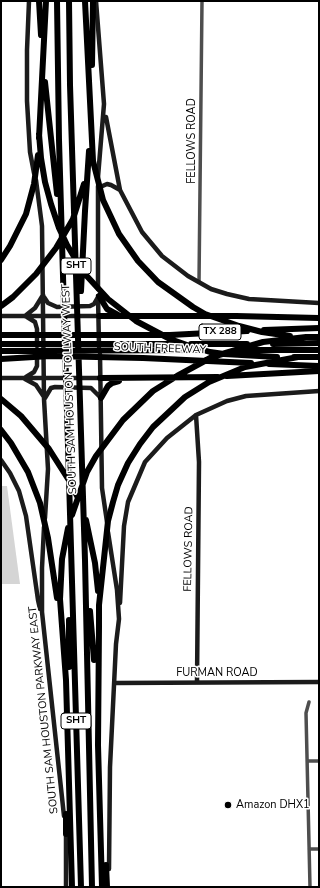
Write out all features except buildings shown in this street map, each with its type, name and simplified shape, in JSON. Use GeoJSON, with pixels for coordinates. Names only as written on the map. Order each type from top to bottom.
{"type":"FeatureCollection","features":[{"type":"Feature","properties":{"kind":"highway"},"geometry":{"type":"LineString","coordinates":[[39,1],[45,88],[52,140],[62,249]]}},
{"type":"Feature","properties":{"kind":"highway"},"geometry":{"type":"LineString","coordinates":[[1,260],[19,230],[34,184],[39,134],[46,1]]}},
{"type":"Feature","properties":{"kind":"highway","name":"SOUTH SAM HOUSTON TOLLWAY WEST"},"geometry":{"type":"LineString","coordinates":[[58,1],[59,140],[71,555]]}},
{"type":"Feature","properties":{"kind":"highway","name":"SOUTH SAM HOUSTON TOLLWAY WEST"},"geometry":{"type":"LineString","coordinates":[[69,1],[70,85],[85,560]]}},
{"type":"Feature","properties":{"kind":"highway"},"geometry":{"type":"LineString","coordinates":[[85,1],[93,161],[103,200],[110,217],[128,248],[158,282],[183,301],[205,314],[239,326],[262,332],[319,337]]}},
{"type":"Feature","properties":{"kind":"highway"},"geometry":{"type":"LineString","coordinates":[[80,393],[80,297],[91,126],[94,1]]}},
{"type":"Feature","properties":{"kind":"highway"},"geometry":{"type":"LineString","coordinates":[[39,134],[40,158],[45,182],[59,228],[67,245],[84,273],[108,298],[136,321],[170,339],[210,352],[263,357],[319,357]]}},
{"type":"Feature","properties":{"kind":"highway"},"geometry":{"type":"LineString","coordinates":[[1,306],[12,297],[44,264],[66,232],[73,219],[81,194],[92,145]]}},
{"type":"Feature","properties":{"kind":"highway"},"geometry":{"type":"LineString","coordinates":[[98,296],[107,309],[119,316]]}},
{"type":"Feature","properties":{"kind":"highway"},"geometry":{"type":"LineString","coordinates":[[99,316],[236,316],[319,318]]}},
{"type":"Feature","properties":{"kind":"highway","name":"SOUTH FREEWAY"},"geometry":{"type":"LineString","coordinates":[[1,335],[170,335],[267,329],[319,328]]}},
{"type":"Feature","properties":{"kind":"highway"},"geometry":{"type":"LineString","coordinates":[[72,887],[66,680],[62,635],[60,578],[64,542],[68,526],[87,472],[103,447],[124,420],[153,391],[176,376],[212,357],[263,342],[306,337]]}},
{"type":"Feature","properties":{"kind":"highway"},"geometry":{"type":"LineString","coordinates":[[1,344],[319,343]]}},
{"type":"Feature","properties":{"kind":"highway"},"geometry":{"type":"LineString","coordinates":[[1,350],[319,350]]}},
{"type":"Feature","properties":{"kind":"highway","name":"SOUTH FREEWAY"},"geometry":{"type":"LineString","coordinates":[[1,359],[50,356],[319,366]]}},
{"type":"Feature","properties":{"kind":"highway"},"geometry":{"type":"LineString","coordinates":[[102,887],[98,745],[99,605],[112,502],[118,485],[128,463],[140,444],[169,410],[185,397],[209,382],[245,367],[298,357]]}},
{"type":"Feature","properties":{"kind":"highway"},"geometry":{"type":"LineString","coordinates":[[100,378],[201,378],[319,371]]}},
{"type":"Feature","properties":{"kind":"highway"},"geometry":{"type":"LineString","coordinates":[[100,398],[108,386],[112,383],[127,378]]}},
{"type":"Feature","properties":{"kind":"highway"},"geometry":{"type":"LineString","coordinates":[[1,399],[21,416],[32,428],[49,450],[70,482],[86,518],[90,532],[99,605]]}},
{"type":"Feature","properties":{"kind":"highway"},"geometry":{"type":"LineString","coordinates":[[1,430],[11,443],[28,472],[40,503],[48,538],[62,635]]}},
{"type":"Feature","properties":{"kind":"highway"},"geometry":{"type":"LineString","coordinates":[[66,834],[71,555]]}},
{"type":"Feature","properties":{"kind":"highway","name":"SHT"},"geometry":{"type":"LineString","coordinates":[[71,555],[81,887]]}},
{"type":"Feature","properties":{"kind":"highway"},"geometry":{"type":"LineString","coordinates":[[85,560],[94,648],[108,887]]}},
{"type":"Feature","properties":{"kind":"highway","name":"SHT"},"geometry":{"type":"LineString","coordinates":[[85,560],[92,887]]}},
{"type":"Feature","properties":{"kind":"main road","name":"SOUTH SAM HOUSTON PARKWAY EAST"},"geometry":{"type":"LineString","coordinates":[[29,1],[27,102],[30,152],[37,185],[42,226],[44,399],[48,469],[42,568],[42,612],[66,834],[66,887]]}},
{"type":"Feature","properties":{"kind":"main road"},"geometry":{"type":"LineString","coordinates":[[94,1],[104,104],[120,190],[142,232],[159,252],[184,274],[219,292],[242,298],[319,304]]}},
{"type":"Feature","properties":{"kind":"main road"},"geometry":{"type":"LineString","coordinates":[[104,104],[98,188],[98,296],[102,488],[117,590],[119,619]]}},
{"type":"Feature","properties":{"kind":"main road"},"geometry":{"type":"LineString","coordinates":[[98,188],[106,184],[120,190]]}},
{"type":"Feature","properties":{"kind":"main road"},"geometry":{"type":"LineString","coordinates":[[25,316],[35,308],[43,295],[48,303],[56,307],[90,306],[94,304],[98,296]]}},
{"type":"Feature","properties":{"kind":"main road"},"geometry":{"type":"LineString","coordinates":[[1,316],[99,316]]}},
{"type":"Feature","properties":{"kind":"main road"},"geometry":{"type":"LineString","coordinates":[[24,378],[34,372],[37,366],[37,329],[35,322],[25,316]]}},
{"type":"Feature","properties":{"kind":"main road"},"geometry":{"type":"LineString","coordinates":[[1,378],[100,378]]}},
{"type":"Feature","properties":{"kind":"main road"},"geometry":{"type":"LineString","coordinates":[[24,378],[36,385],[44,399],[51,388],[55,387],[91,388],[100,398]]}},
{"type":"Feature","properties":{"kind":"main road"},"geometry":{"type":"LineString","coordinates":[[108,887],[110,767],[116,644],[122,581],[124,531],[128,502],[144,462],[167,438],[196,416],[216,405],[237,398],[257,395],[319,391]]}},
{"type":"Feature","properties":{"kind":"main road","name":"FELLOWS ROAD"},"geometry":{"type":"LineString","coordinates":[[196,416],[198,462],[197,682]]}},
{"type":"Feature","properties":{"kind":"main road"},"geometry":{"type":"LineString","coordinates":[[1,460],[10,473],[19,491],[26,516],[38,605],[42,612]]}},
{"type":"Feature","properties":{"kind":"main road","name":"FURMAN ROAD"},"geometry":{"type":"LineString","coordinates":[[115,683],[319,682]]}},
{"type":"Feature","properties":{"kind":"street","name":"FELLOWS ROAD"},"geometry":{"type":"LineString","coordinates":[[199,282],[202,1]]}},
{"type":"Feature","properties":{"kind":"street"},"geometry":{"type":"LineString","coordinates":[[309,702],[306,713],[310,887]]}},
{"type":"Feature","properties":{"kind":"street"},"geometry":{"type":"LineString","coordinates":[[307,761],[319,761]]}},
{"type":"Feature","properties":{"kind":"street"},"geometry":{"type":"LineString","coordinates":[[309,849],[319,849]]}},
{"type":"Feature","properties":{"kind":"shaded area"},"geometry":{"type":"Polygon","coordinates":[[[1,486],[7,486],[20,584],[1,584],[1,486]]]}},
{"type":"Feature","properties":{"kind":"place","name":"Amazon DHX1"},"geometry":{"type":"Point","coordinates":[228,805]}}]}
